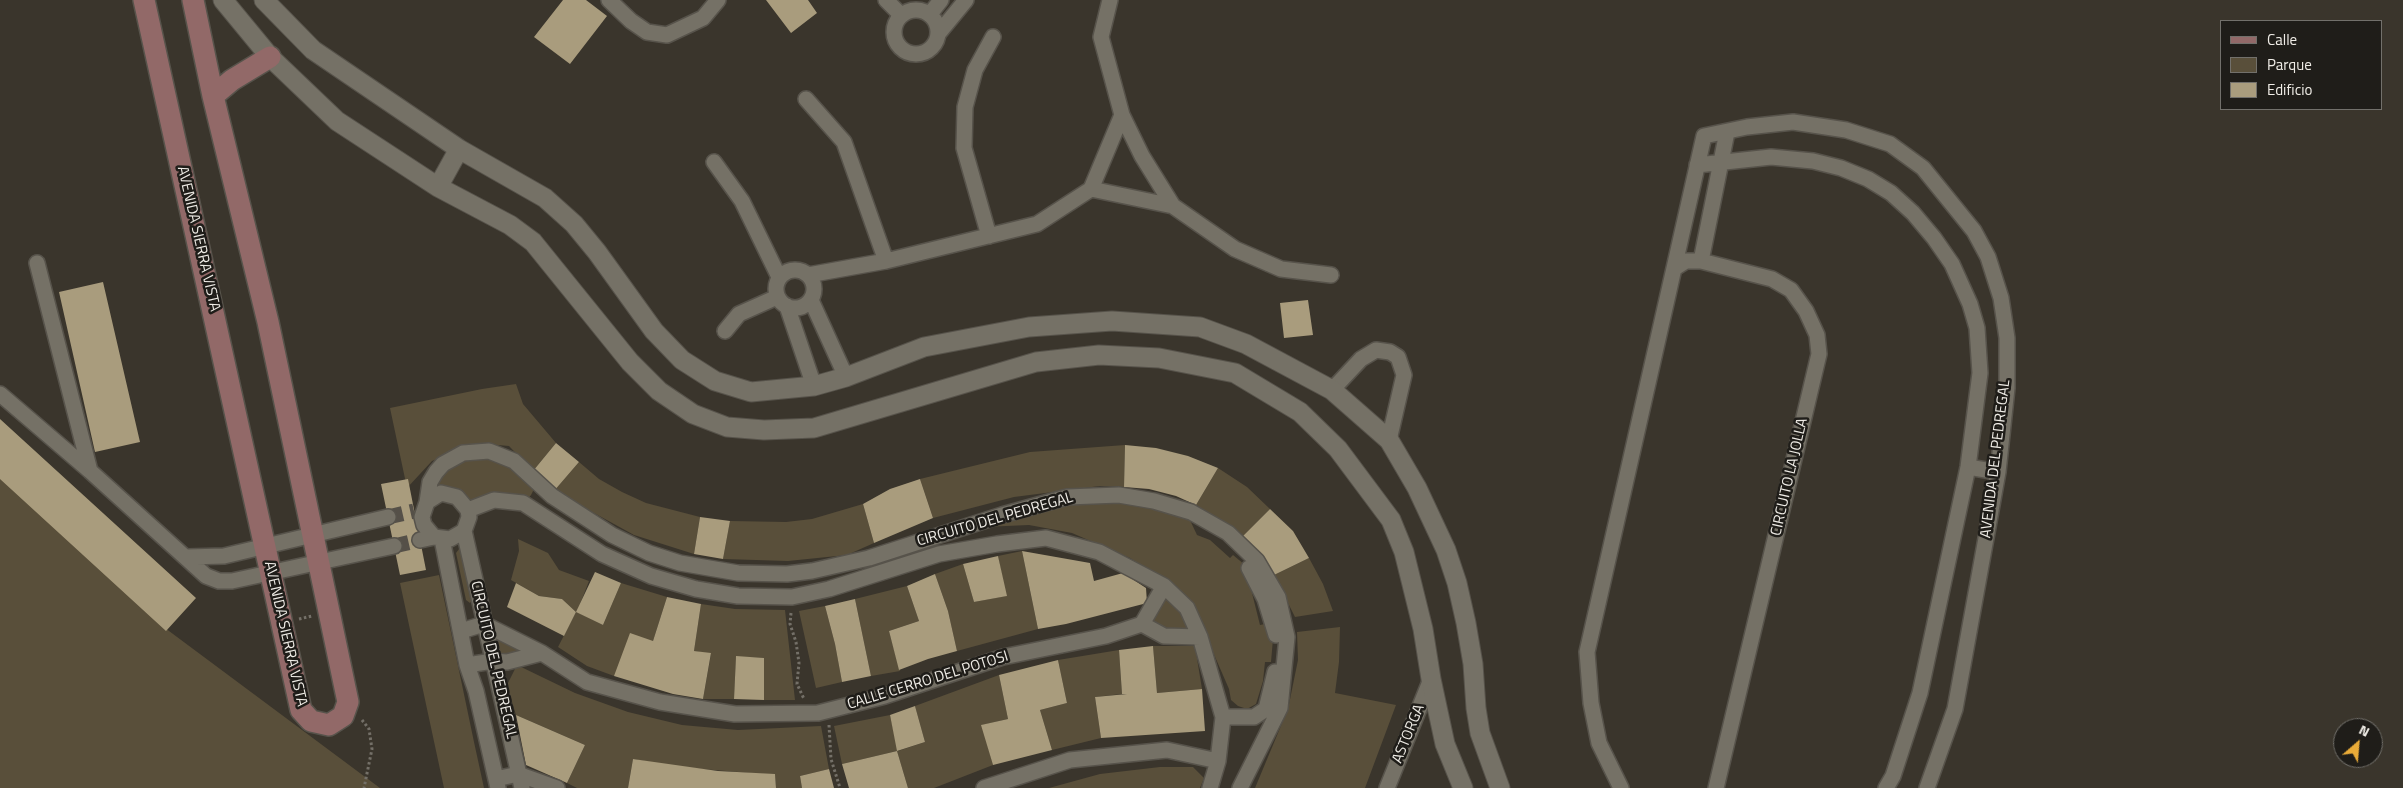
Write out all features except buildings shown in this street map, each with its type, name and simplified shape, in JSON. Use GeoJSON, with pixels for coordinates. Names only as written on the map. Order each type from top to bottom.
{"type":"FeatureCollection","features":[{"type":"Feature","properties":{"kind":"main road","name":"AVENIDA SIERRA VISTA"},"geometry":{"type":"LineString","coordinates":[[144,0],[301,710],[311,721],[329,725],[342,716],[348,702]]}},
{"type":"Feature","properties":{"kind":"main road"},"geometry":{"type":"LineString","coordinates":[[193,0],[213,96],[268,322],[348,702]]}},
{"type":"Feature","properties":{"kind":"main road"},"geometry":{"type":"LineString","coordinates":[[213,96],[232,80],[270,57]]}},
{"type":"Feature","properties":{"kind":"street"},"geometry":{"type":"LineString","coordinates":[[223,0],[270,57],[337,121],[438,187],[510,225],[533,242],[630,362],[658,390],[693,414],[727,427],[764,430],[814,428],[1036,362],[1099,355],[1159,358],[1234,373],[1300,412],[1338,449],[1391,520],[1404,552],[1423,628],[1431,679],[1445,744],[1462,788]]}},
{"type":"Feature","properties":{"kind":"street"},"geometry":{"type":"LineString","coordinates":[[264,0],[313,50],[459,149],[546,198],[574,224],[597,252],[654,331],[682,360],[714,381],[750,392],[814,386],[846,377],[924,347],[1029,327],[1112,321],[1200,327],[1246,344],[1332,390],[1389,440],[1430,514],[1457,583],[1473,664],[1480,733],[1500,788]]}},
{"type":"Feature","properties":{"kind":"street"},"geometry":{"type":"LineString","coordinates":[[609,0],[631,21],[647,32],[668,35],[703,18],[718,0]]}},
{"type":"Feature","properties":{"kind":"street"},"geometry":{"type":"LineString","coordinates":[[886,0],[901,15]]}},
{"type":"Feature","properties":{"kind":"street"},"geometry":{"type":"LineString","coordinates":[[930,14],[942,0]]}},
{"type":"Feature","properties":{"kind":"street"},"geometry":{"type":"LineString","coordinates":[[938,34],[935,20],[930,14],[915,10],[901,15],[897,21],[895,36],[903,49],[917,54],[925,52],[931,48],[938,34],[966,0]]}},
{"type":"Feature","properties":{"kind":"street"},"geometry":{"type":"LineString","coordinates":[[1110,0],[1101,36],[1122,115],[1142,156],[1173,206]]}},
{"type":"Feature","properties":{"kind":"street"},"geometry":{"type":"LineString","coordinates":[[989,236],[964,148],[965,107],[975,70],[993,37]]}},
{"type":"Feature","properties":{"kind":"street"},"geometry":{"type":"LineString","coordinates":[[806,99],[844,142],[886,261]]}},
{"type":"Feature","properties":{"kind":"street"},"geometry":{"type":"LineString","coordinates":[[814,386],[776,284],[779,278],[790,270],[796,269],[808,275],[886,261],[1037,224],[1091,189],[1122,115]]}},
{"type":"Feature","properties":{"kind":"street","name":"AVENIDA DEL PEDREGAL"},"geometry":{"type":"LineString","coordinates":[[1886,788],[1893,776],[1920,693],[1968,467],[1980,373],[1978,328],[1970,304],[1952,264],[1913,213],[1891,193],[1868,179],[1841,168],[1814,161],[1771,157],[1697,165],[1704,136],[1747,127],[1793,122],[1846,130],[1890,144],[1923,168],[1950,198],[1974,231],[1988,257],[2001,298],[2007,338],[2008,388],[1998,472],[1955,709],[1927,788]]}},
{"type":"Feature","properties":{"kind":"street"},"geometry":{"type":"LineString","coordinates":[[1701,261],[1726,132]]}},
{"type":"Feature","properties":{"kind":"street"},"geometry":{"type":"LineString","coordinates":[[438,187],[459,149]]}},
{"type":"Feature","properties":{"kind":"street"},"geometry":{"type":"LineString","coordinates":[[714,162],[742,201],[779,278]]}},
{"type":"Feature","properties":{"kind":"street"},"geometry":{"type":"LineString","coordinates":[[1621,788],[1599,743],[1590,703],[1588,652],[1697,165]]}},
{"type":"Feature","properties":{"kind":"street"},"geometry":{"type":"LineString","coordinates":[[1091,189],[1173,206],[1236,249],[1281,269],[1331,275]]}},
{"type":"Feature","properties":{"kind":"street","name":"CIRCUITO LA JOLLA"},"geometry":{"type":"LineString","coordinates":[[1675,268],[1686,261],[1701,261],[1772,278],[1791,290],[1806,311],[1816,335],[1819,354],[1716,788]]}},
{"type":"Feature","properties":{"kind":"street"},"geometry":{"type":"LineString","coordinates":[[37,263],[90,471]]}},
{"type":"Feature","properties":{"kind":"street"},"geometry":{"type":"LineString","coordinates":[[808,275],[814,287],[811,300],[846,377]]}},
{"type":"Feature","properties":{"kind":"street"},"geometry":{"type":"LineString","coordinates":[[725,330],[739,314],[782,302],[800,308],[811,300]]}},
{"type":"Feature","properties":{"kind":"street"},"geometry":{"type":"LineString","coordinates":[[1234,373],[1246,344]]}},
{"type":"Feature","properties":{"kind":"street"},"geometry":{"type":"LineString","coordinates":[[1332,390],[1361,359],[1376,350],[1390,352],[1398,357],[1404,375],[1389,440]]}},
{"type":"Feature","properties":{"kind":"street"},"geometry":{"type":"LineString","coordinates":[[0,394],[90,471],[206,576],[219,581],[232,581],[394,546]]}},
{"type":"Feature","properties":{"kind":"street","name":"CIRCUITO DEL PEDREGAL"},"geometry":{"type":"LineString","coordinates":[[421,507],[430,482],[436,472],[454,457],[463,453],[489,451],[514,461],[552,496],[612,535],[649,553],[680,563],[738,573],[787,574],[812,571],[870,558],[1011,513],[1067,498],[1090,495],[1119,495],[1154,501],[1191,512],[1228,533],[1257,561],[1278,597],[1287,637],[1280,708],[1240,788]]}},
{"type":"Feature","properties":{"kind":"street"},"geometry":{"type":"LineString","coordinates":[[1968,467],[1998,472]]}},
{"type":"Feature","properties":{"kind":"street"},"geometry":{"type":"LineString","coordinates":[[522,502],[528,501],[536,493],[536,482]]}},
{"type":"Feature","properties":{"kind":"street"},"geometry":{"type":"LineString","coordinates":[[441,494],[450,494],[458,496],[468,510],[469,517],[464,531],[458,536],[432,539],[424,525],[421,507],[441,494]]}},
{"type":"Feature","properties":{"kind":"street"},"geometry":{"type":"LineString","coordinates":[[537,511],[539,502],[552,496]]}},
{"type":"Feature","properties":{"kind":"street","name":"CIRCUITO DEL PEDREGAL"},"geometry":{"type":"LineString","coordinates":[[468,510],[494,500],[522,502],[602,554],[650,576],[696,589],[738,596],[792,597],[829,589],[939,554],[1046,538],[1099,552],[1164,586],[1188,608],[1200,637],[1223,717],[1218,761],[1210,788]]}},
{"type":"Feature","properties":{"kind":"street"},"geometry":{"type":"LineString","coordinates":[[187,557],[224,556],[388,517]]}},
{"type":"Feature","properties":{"kind":"street","name":"CIRCUITO DEL PEDREGAL"},"geometry":{"type":"LineString","coordinates":[[464,531],[520,781]]}},
{"type":"Feature","properties":{"kind":"street"},"geometry":{"type":"LineString","coordinates":[[1223,717],[1254,717],[1266,709],[1273,684],[1277,638],[1272,616],[1259,585],[1228,533]]}},
{"type":"Feature","properties":{"kind":"street","name":"CIRCUITO DEL PEDREGAL"},"geometry":{"type":"LineString","coordinates":[[432,539],[461,631],[467,665],[476,691],[497,784]]}},
{"type":"Feature","properties":{"kind":"street"},"geometry":{"type":"LineString","coordinates":[[1164,586],[1142,624],[1164,636],[1200,637]]}},
{"type":"Feature","properties":{"kind":"street"},"geometry":{"type":"LineString","coordinates":[[461,631],[484,624]]}},
{"type":"Feature","properties":{"kind":"street","name":"CALLE CERRO DEL POTOSI"},"geometry":{"type":"LineString","coordinates":[[484,624],[542,654],[587,682],[660,702],[734,714],[818,712],[885,696],[1003,656],[1106,636],[1142,624]]}},
{"type":"Feature","properties":{"kind":"street"},"geometry":{"type":"LineString","coordinates":[[467,665],[493,661],[507,662],[542,654]]}},
{"type":"Feature","properties":{"kind":"street","name":"ASTORGA"},"geometry":{"type":"LineString","coordinates":[[1387,788],[1431,679]]}},
{"type":"Feature","properties":{"kind":"street"},"geometry":{"type":"LineString","coordinates":[[984,788],[1070,760],[1167,750],[1218,761]]}},
{"type":"Feature","properties":{"kind":"street"},"geometry":{"type":"LineString","coordinates":[[497,784],[520,781],[557,788]]}},
{"type":"Feature","properties":{"kind":"path"},"geometry":{"type":"LineString","coordinates":[[792,597],[790,624],[796,642],[799,662],[797,684],[804,699],[829,725],[831,759],[840,788]]}},
{"type":"Feature","properties":{"kind":"path"},"geometry":{"type":"LineString","coordinates":[[282,624],[329,612]]}},
{"type":"Feature","properties":{"kind":"path"},"geometry":{"type":"LineString","coordinates":[[348,702],[369,729],[371,738],[372,749],[364,788]]}},
{"type":"Feature","properties":{"kind":"green space"},"geometry":{"type":"Polygon","coordinates":[[[516,384],[523,404],[556,443],[533,471],[509,446],[486,444],[461,449],[432,461],[407,488],[390,408],[516,384]]]}},
{"type":"Feature","properties":{"kind":"green space"},"geometry":{"type":"Polygon","coordinates":[[[1125,445],[1124,487],[1100,486],[1014,497],[933,518],[920,479],[1030,452],[1125,445]]]}},
{"type":"Feature","properties":{"kind":"green space"},"geometry":{"type":"Polygon","coordinates":[[[464,456],[482,456],[513,464],[534,489],[531,495],[527,500],[472,505],[431,496],[446,466],[464,456]]]}},
{"type":"Feature","properties":{"kind":"green space"},"geometry":{"type":"Polygon","coordinates":[[[579,462],[599,479],[646,503],[700,517],[694,554],[634,535],[554,491],[579,462]]]}},
{"type":"Feature","properties":{"kind":"green space"},"geometry":{"type":"Polygon","coordinates":[[[1218,468],[1247,487],[1270,509],[1242,537],[1196,505],[1218,468]]]}},
{"type":"Feature","properties":{"kind":"green space"},"geometry":{"type":"Polygon","coordinates":[[[0,475],[169,631],[380,788],[0,788],[0,475]]]}},
{"type":"Feature","properties":{"kind":"green space"},"geometry":{"type":"Polygon","coordinates":[[[1119,502],[1151,506],[1189,518],[1197,535],[1210,540],[1230,558],[1233,555],[1245,565],[1260,625],[1270,623],[1273,639],[1271,662],[1265,662],[1263,681],[1256,704],[1247,709],[1238,706],[1231,700],[1229,689],[1203,629],[1154,574],[1130,558],[1072,533],[1029,525],[983,527],[1054,505],[1119,502]]]}},
{"type":"Feature","properties":{"kind":"green space"},"geometry":{"type":"Polygon","coordinates":[[[863,504],[874,543],[847,555],[788,561],[723,559],[730,521],[786,522],[812,519],[863,504]]]}},
{"type":"Feature","properties":{"kind":"green space"},"geometry":{"type":"Polygon","coordinates":[[[518,539],[548,553],[559,570],[589,581],[577,612],[603,625],[621,583],[667,597],[653,641],[614,676],[587,666],[558,647],[576,612],[562,599],[539,596],[511,580],[519,551],[518,539]]]}},
{"type":"Feature","properties":{"kind":"green space"},"geometry":{"type":"Polygon","coordinates":[[[459,549],[461,550],[473,599],[470,603],[466,600],[456,553],[459,549]]]}},
{"type":"Feature","properties":{"kind":"green space"},"geometry":{"type":"Polygon","coordinates":[[[1022,551],[1038,629],[957,651],[948,611],[935,574],[963,564],[974,602],[1006,596],[998,556],[1022,551]]]}},
{"type":"Feature","properties":{"kind":"green space"},"geometry":{"type":"Polygon","coordinates":[[[1309,558],[1323,584],[1333,611],[1295,617],[1274,575],[1309,558]]]}},
{"type":"Feature","properties":{"kind":"green space"},"geometry":{"type":"Polygon","coordinates":[[[439,575],[484,788],[444,788],[400,583],[439,575]]]}},
{"type":"Feature","properties":{"kind":"green space"},"geometry":{"type":"Polygon","coordinates":[[[907,586],[919,621],[889,631],[900,671],[871,676],[855,599],[907,586]]]}},
{"type":"Feature","properties":{"kind":"green space"},"geometry":{"type":"Polygon","coordinates":[[[1166,588],[1199,636],[1143,624],[1166,588]]]}},
{"type":"Feature","properties":{"kind":"green space"},"geometry":{"type":"Polygon","coordinates":[[[701,604],[735,609],[785,610],[795,700],[764,700],[764,658],[736,657],[734,699],[703,699],[711,654],[694,651],[701,604]]]}},
{"type":"Feature","properties":{"kind":"green space"},"geometry":{"type":"Polygon","coordinates":[[[825,606],[842,682],[816,688],[799,611],[825,606]]]}},
{"type":"Feature","properties":{"kind":"green space"},"geometry":{"type":"Polygon","coordinates":[[[485,626],[541,653],[494,660],[485,626]]]}},
{"type":"Feature","properties":{"kind":"green space"},"geometry":{"type":"Polygon","coordinates":[[[1340,627],[1339,662],[1335,693],[1396,705],[1365,788],[1255,788],[1288,709],[1298,660],[1297,632],[1340,627]]]}},
{"type":"Feature","properties":{"kind":"green space"},"geometry":{"type":"Polygon","coordinates":[[[1153,646],[1195,646],[1202,689],[1157,693],[1153,646]]]}},
{"type":"Feature","properties":{"kind":"green space"},"geometry":{"type":"Polygon","coordinates":[[[1119,650],[1122,694],[1095,697],[1101,738],[1052,750],[1040,710],[1067,703],[1058,660],[1119,650]]]}},
{"type":"Feature","properties":{"kind":"green space"},"geometry":{"type":"Polygon","coordinates":[[[517,665],[575,693],[628,712],[682,725],[738,730],[821,726],[829,769],[800,776],[802,788],[776,788],[775,775],[677,767],[633,759],[628,788],[577,788],[567,783],[585,745],[516,715],[507,685],[517,665]]]}},
{"type":"Feature","properties":{"kind":"green space"},"geometry":{"type":"Polygon","coordinates":[[[999,675],[1008,719],[982,725],[993,765],[934,788],[908,788],[897,751],[842,764],[834,726],[890,715],[898,751],[925,742],[915,706],[999,675]]]}},
{"type":"Feature","properties":{"kind":"green space"},"geometry":{"type":"Polygon","coordinates":[[[1160,767],[1193,767],[1204,778],[1200,788],[1049,788],[1100,774],[1160,767]]]}},
{"type":"Feature","properties":{"kind":"tunnel"},"geometry":{"type":"LineString","coordinates":[[388,517],[414,511]]}},
{"type":"Feature","properties":{"kind":"tunnel"},"geometry":{"type":"LineString","coordinates":[[394,546],[420,540]]}}]}
